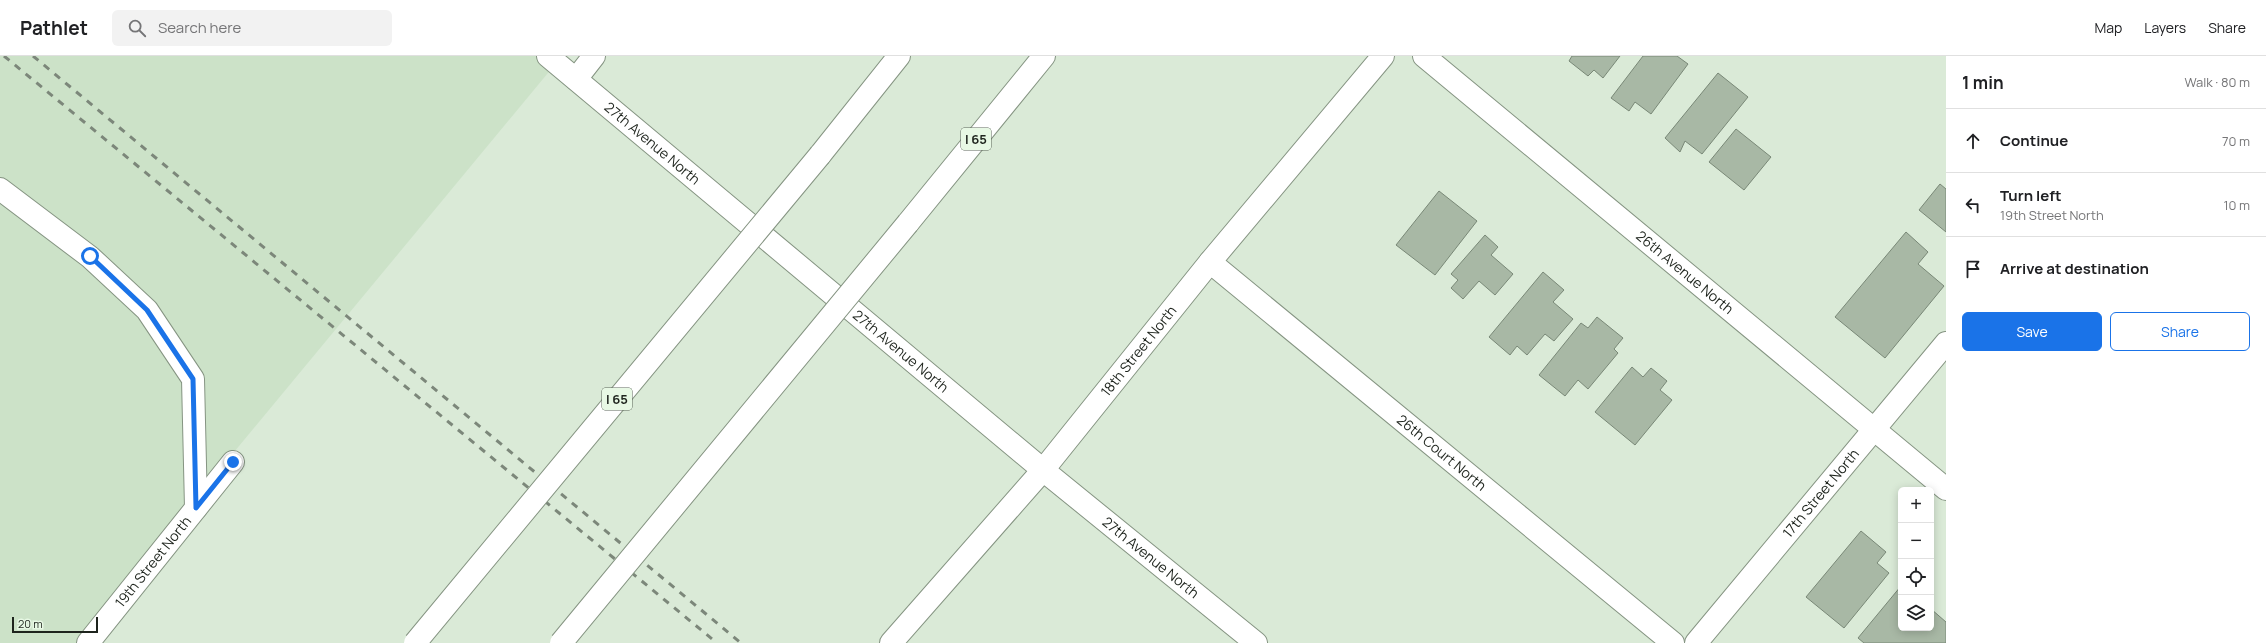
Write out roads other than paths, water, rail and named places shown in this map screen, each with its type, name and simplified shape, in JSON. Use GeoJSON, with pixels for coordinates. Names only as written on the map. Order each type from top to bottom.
{"type":"FeatureCollection","features":[{"type":"Feature","properties":{"kind":"main road","name":"27th Avenue North"},"geometry":{"type":"LineString","coordinates":[[548,56],[1043,470],[1256,643]]}},
{"type":"Feature","properties":{"kind":"main road"},"geometry":{"type":"LineString","coordinates":[[576,79],[594,56]]}},
{"type":"Feature","properties":{"kind":"main road","name":"I 65"},"geometry":{"type":"LineString","coordinates":[[415,643],[820,155],[899,56]]}},
{"type":"Feature","properties":{"kind":"main road","name":"I 65"},"geometry":{"type":"LineString","coordinates":[[561,643],[1044,56]]}},
{"type":"Feature","properties":{"kind":"main road","name":"18th Street North"},"geometry":{"type":"LineString","coordinates":[[891,643],[1043,470],[1210,262],[1383,56]]}},
{"type":"Feature","properties":{"kind":"main road","name":"26th Avenue North"},"geometry":{"type":"LineString","coordinates":[[1424,56],[1946,489]]}},
{"type":"Feature","properties":{"kind":"main road"},"geometry":{"type":"LineString","coordinates":[[0,189],[90,256],[147,310],[193,379],[196,508]]}},
{"type":"Feature","properties":{"kind":"main road","name":"26th Court North"},"geometry":{"type":"LineString","coordinates":[[1210,262],[1673,643]]}},
{"type":"Feature","properties":{"kind":"main road","name":"17th Street North"},"geometry":{"type":"LineString","coordinates":[[1696,643],[1946,343]]}},
{"type":"Feature","properties":{"kind":"main road","name":"19th Street North"},"geometry":{"type":"LineString","coordinates":[[88,643],[233,462]]}},
{"type":"Feature","properties":{"kind":"railway"},"geometry":{"type":"LineString","coordinates":[[4,56],[717,643]]}},
{"type":"Feature","properties":{"kind":"railway"},"geometry":{"type":"LineString","coordinates":[[33,56],[741,643]]}}]}
